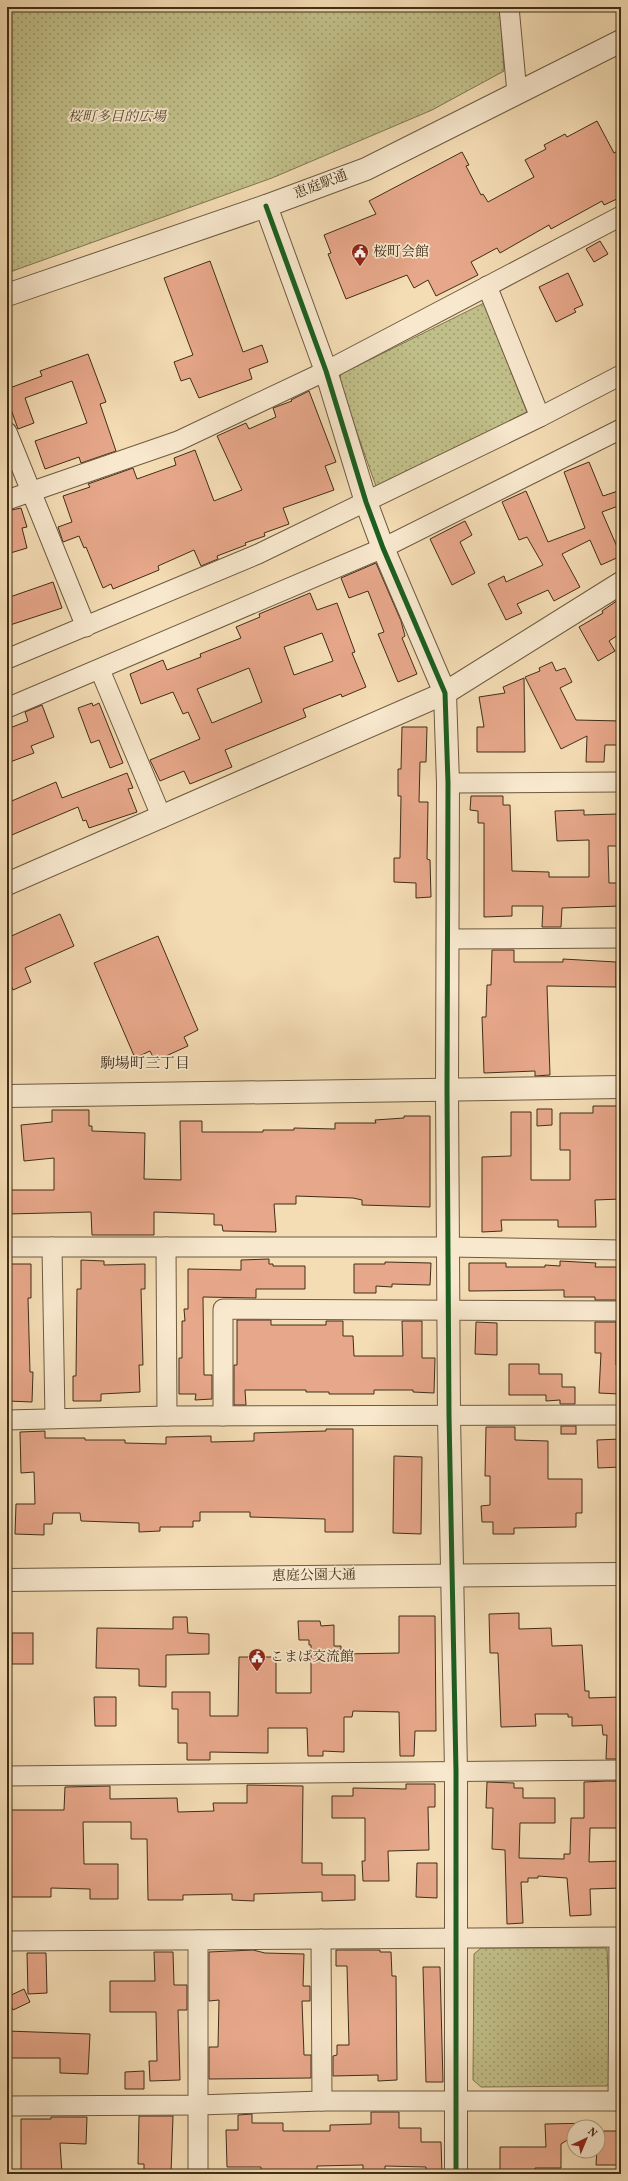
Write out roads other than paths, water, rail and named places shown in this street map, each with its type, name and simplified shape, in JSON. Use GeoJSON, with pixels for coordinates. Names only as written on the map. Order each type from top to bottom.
{"type":"FeatureCollection","features":[{"type":"Feature","properties":{"kind":"street"},"geometry":{"type":"LineString","coordinates":[[509,7],[517,93]]}},
{"type":"Feature","properties":{"kind":"street","name":"恵庭駅通"},"geometry":{"type":"LineString","coordinates":[[7,295],[266,206],[366,169],[621,41]]}},
{"type":"Feature","properties":{"kind":"street"},"geometry":{"type":"LineString","coordinates":[[266,206],[326,371],[366,502],[383,548],[445,693],[448,783],[446,1090],[450,1309],[449,1416],[456,1772],[456,2174]]}},
{"type":"Feature","properties":{"kind":"street"},"geometry":{"type":"LineString","coordinates":[[7,500],[178,441],[326,371],[621,216]]}},
{"type":"Feature","properties":{"kind":"street"},"geometry":{"type":"LineString","coordinates":[[487,286],[540,417]]}},
{"type":"Feature","properties":{"kind":"street"},"geometry":{"type":"LineString","coordinates":[[7,659],[258,554],[540,417],[621,375]]}},
{"type":"Feature","properties":{"kind":"street"},"geometry":{"type":"LineString","coordinates":[[7,708],[100,670],[383,548],[621,429]]}},
{"type":"Feature","properties":{"kind":"street"},"geometry":{"type":"LineString","coordinates":[[7,432],[30,492],[86,627]]}},
{"type":"Feature","properties":{"kind":"street"},"geometry":{"type":"LineString","coordinates":[[7,884],[162,818],[445,693],[621,583]]}},
{"type":"Feature","properties":{"kind":"street"},"geometry":{"type":"LineString","coordinates":[[100,670],[162,818]]}},
{"type":"Feature","properties":{"kind":"street"},"geometry":{"type":"LineString","coordinates":[[448,783],[621,782]]}},
{"type":"Feature","properties":{"kind":"street"},"geometry":{"type":"LineString","coordinates":[[448,939],[621,938]]}},
{"type":"Feature","properties":{"kind":"street"},"geometry":{"type":"LineString","coordinates":[[7,1096],[621,1087]]}},
{"type":"Feature","properties":{"kind":"street"},"geometry":{"type":"LineString","coordinates":[[7,1247],[448,1247],[621,1250]]}},
{"type":"Feature","properties":{"kind":"street"},"geometry":{"type":"LineString","coordinates":[[52,1247],[55,1418]]}},
{"type":"Feature","properties":{"kind":"street"},"geometry":{"type":"LineString","coordinates":[[166,1247],[166,1416]]}},
{"type":"Feature","properties":{"kind":"street"},"geometry":{"type":"LineString","coordinates":[[223,1416],[223,1309],[621,1311]]}},
{"type":"Feature","properties":{"kind":"street"},"geometry":{"type":"LineString","coordinates":[[7,1420],[166,1416],[621,1415]]}},
{"type":"Feature","properties":{"kind":"street","name":"恵庭公園大通"},"geometry":{"type":"LineString","coordinates":[[7,1580],[621,1574]]}},
{"type":"Feature","properties":{"kind":"street"},"geometry":{"type":"LineString","coordinates":[[7,1776],[621,1770]]}},
{"type":"Feature","properties":{"kind":"street"},"geometry":{"type":"LineString","coordinates":[[7,1941],[620,1937],[620,2101],[322,2101],[198,2105],[7,2106]]}},
{"type":"Feature","properties":{"kind":"street"},"geometry":{"type":"LineString","coordinates":[[321,1939],[322,2101]]}},
{"type":"Feature","properties":{"kind":"street"},"geometry":{"type":"LineString","coordinates":[[198,1940],[198,2174]]}},
{"type":"Feature","properties":{"kind":"place","name":"桜町会館"},"geometry":{"type":"Point","coordinates":[360,267]}},
{"type":"Feature","properties":{"kind":"place","name":"こまば交流館"},"geometry":{"type":"Point","coordinates":[257,1672]}},
{"type":"Feature","properties":{"kind":"district","name":"駒場町三丁目"},"geometry":{"type":"Point","coordinates":[145,1064]}},
{"type":"Feature","properties":{"kind":"park label","name":"桜町多目的広場"},"geometry":{"type":"Point","coordinates":[117,117]}}]}
